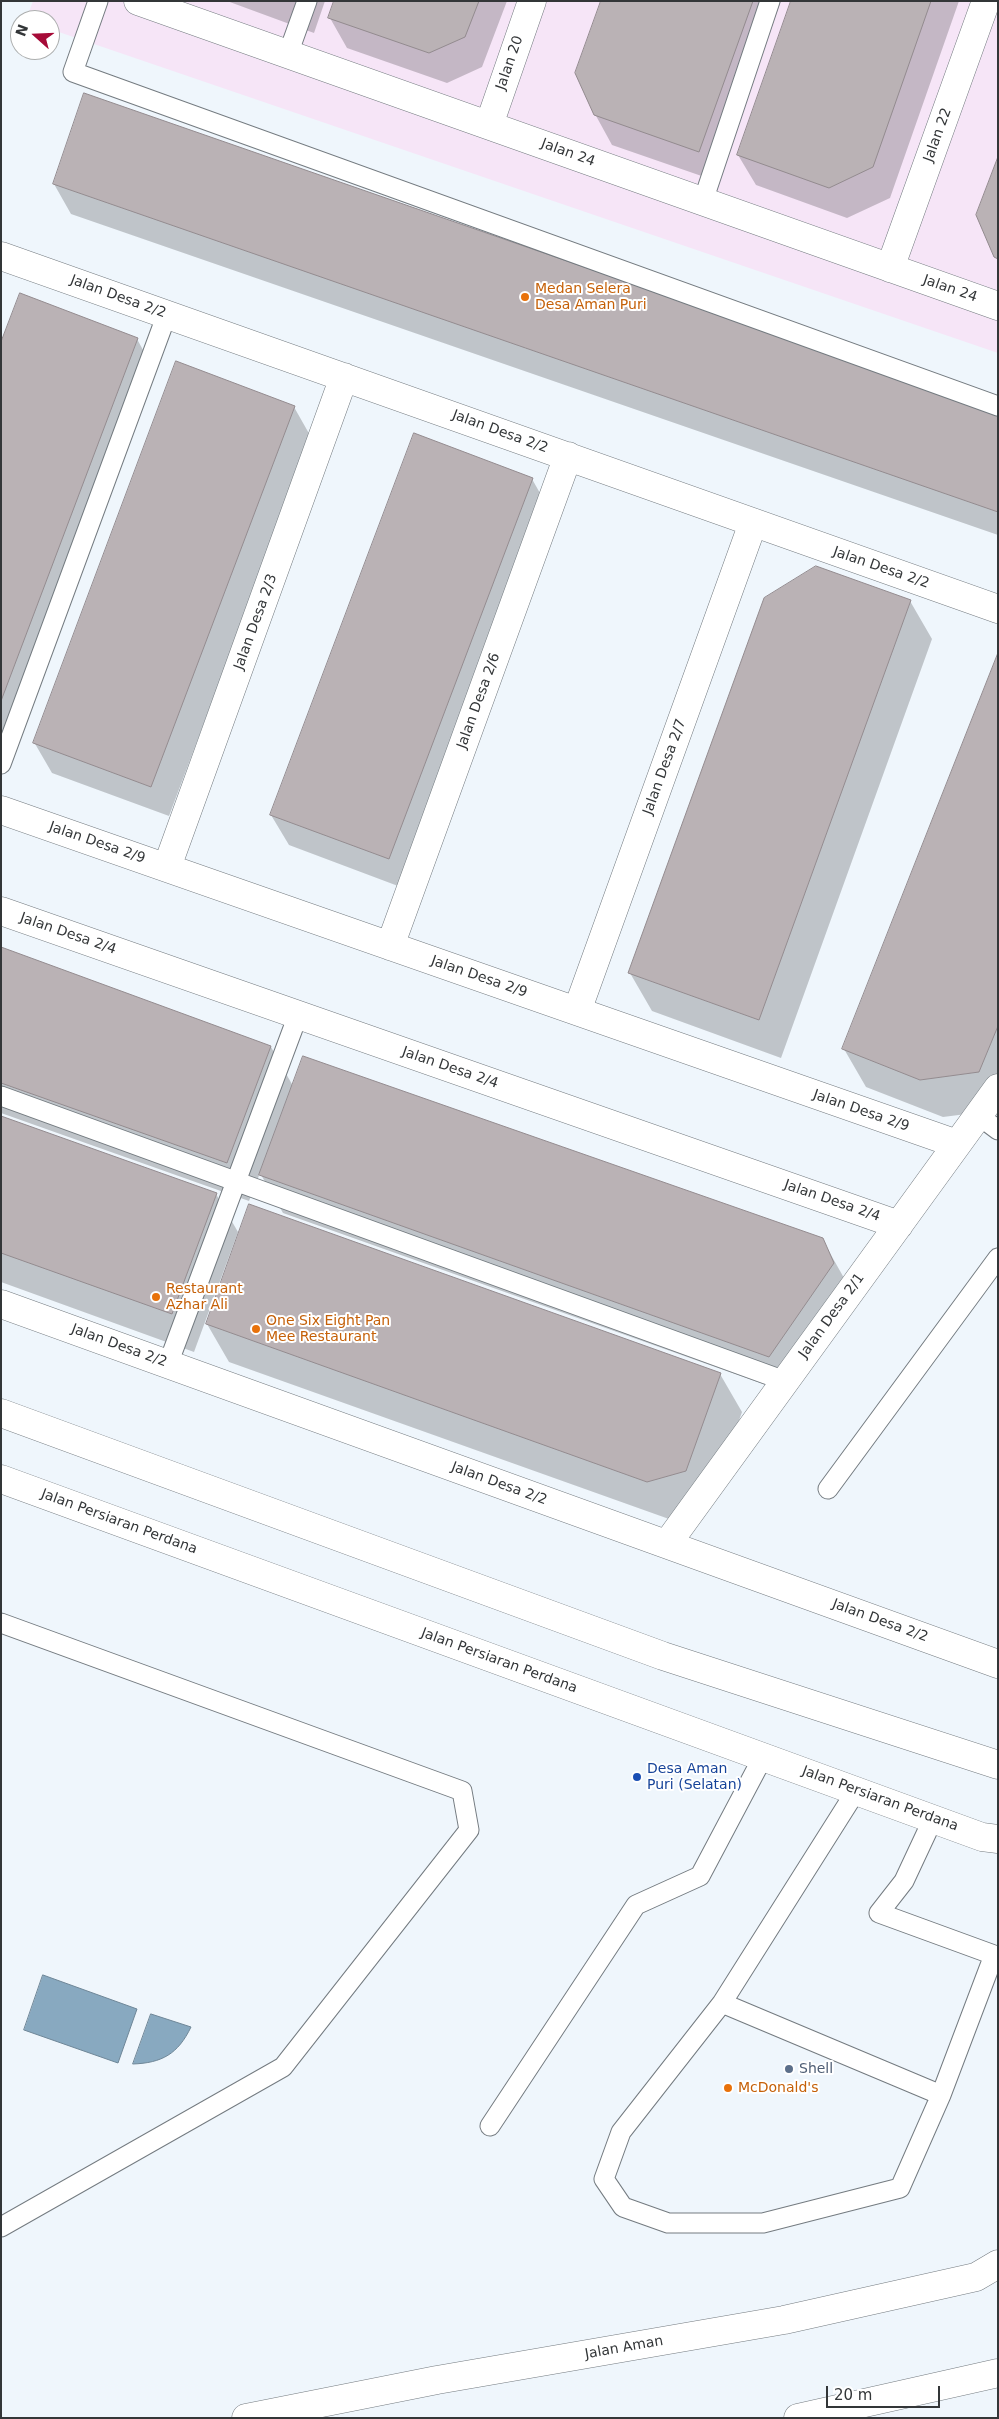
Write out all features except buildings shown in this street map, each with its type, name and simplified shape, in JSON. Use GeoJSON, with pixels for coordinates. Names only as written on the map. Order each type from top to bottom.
{"type":"FeatureCollection","features":[{"type":"Feature","properties":{"kind":"street","name":"Jalan 24"},"geometry":{"type":"LineString","coordinates":[[138,1],[998,306]]}},
{"type":"Feature","properties":{"kind":"street","name":"Jalan 20"},"geometry":{"type":"LineString","coordinates":[[489,125],[532,1]]}},
{"type":"Feature","properties":{"kind":"street","name":"Jalan 22"},"geometry":{"type":"LineString","coordinates":[[890,268],[986,1]]}},
{"type":"Feature","properties":{"kind":"street","name":"Jalan Desa 2/2"},"geometry":{"type":"LineString","coordinates":[[1,256],[998,609]]}},
{"type":"Feature","properties":{"kind":"street","name":"Jalan Desa 2/3"},"geometry":{"type":"LineString","coordinates":[[167,867],[344,377]]}},
{"type":"Feature","properties":{"kind":"street","name":"Jalan Desa 2/6"},"geometry":{"type":"LineString","coordinates":[[390,946],[568,456]]}},
{"type":"Feature","properties":{"kind":"street","name":"Jalan Desa 2/7"},"geometry":{"type":"LineString","coordinates":[[578,1011],[753,523]]}},
{"type":"Feature","properties":{"kind":"street","name":"Jalan Desa 2/9"},"geometry":{"type":"LineString","coordinates":[[1,810],[957,1144]]}},
{"type":"Feature","properties":{"kind":"street","name":"Jalan Desa 2/4"},"geometry":{"type":"LineString","coordinates":[[1,911],[898,1225]]}},
{"type":"Feature","properties":{"kind":"street","name":"Jalan Desa 2/1"},"geometry":{"type":"LineString","coordinates":[[667,1544],[957,1144],[988,1123],[998,1088]]}},
{"type":"Feature","properties":{"kind":"street","name":"Jalan Desa 2/2"},"geometry":{"type":"LineString","coordinates":[[1,1304],[998,1664]]}},
{"type":"Feature","properties":{"kind":"street"},"geometry":{"type":"LineString","coordinates":[[1,1413],[663,1656],[998,1765]]}},
{"type":"Feature","properties":{"kind":"street","name":"Jalan Persiaran Perdana"},"geometry":{"type":"LineString","coordinates":[[1,1479],[992,1840]]}},
{"type":"Feature","properties":{"kind":"street","name":"Jalan Aman"},"geometry":{"type":"LineString","coordinates":[[246,2418],[437,2380],[784,2320],[976,2277],[998,2264]]}},
{"type":"Feature","properties":{"kind":"street"},"geometry":{"type":"LineString","coordinates":[[798,2418],[998,2373]]}},
{"type":"Feature","properties":{"kind":"lane"},"geometry":{"type":"LineString","coordinates":[[98,1],[73,72],[998,406]]}},
{"type":"Feature","properties":{"kind":"lane"},"geometry":{"type":"LineString","coordinates":[[288,54],[307,1]]}},
{"type":"Feature","properties":{"kind":"lane"},"geometry":{"type":"LineString","coordinates":[[704,201],[770,1]]}},
{"type":"Feature","properties":{"kind":"lane"},"geometry":{"type":"LineString","coordinates":[[1,764],[167,314]]}},
{"type":"Feature","properties":{"kind":"lane"},"geometry":{"type":"LineString","coordinates":[[168,1364],[298,1015]]}},
{"type":"Feature","properties":{"kind":"lane"},"geometry":{"type":"LineString","coordinates":[[1,1096],[237,1180],[785,1381]]}},
{"type":"Feature","properties":{"kind":"lane"},"geometry":{"type":"LineString","coordinates":[[828,1489],[998,1258]]}},
{"type":"Feature","properties":{"kind":"lane"},"geometry":{"type":"LineString","coordinates":[[1,1623],[462,1791],[469,1830],[283,2067],[1,2228]]}},
{"type":"Feature","properties":{"kind":"lane"},"geometry":{"type":"LineString","coordinates":[[490,2126],[636,1905],[700,1876],[763,1757]]}},
{"type":"Feature","properties":{"kind":"lane"},"geometry":{"type":"LineString","coordinates":[[856,1791],[722,2003],[621,2132],[604,2179],[623,2207],[668,2223],[763,2223],[900,2188],[941,2095],[994,1955],[879,1912],[904,1881],[933,1819]]}},
{"type":"Feature","properties":{"kind":"lane"},"geometry":{"type":"LineString","coordinates":[[722,2003],[941,2095]]}},
{"type":"Feature","properties":{"kind":"shaded area"},"geometry":{"type":"Polygon","coordinates":[[[33,1],[998,1],[998,353],[60,32],[60,10],[30,10],[33,1]]]}},
{"type":"Feature","properties":{"kind":"water"},"geometry":{"type":"Polygon","coordinates":[[[43,1975],[137,2009],[118,2063],[24,2030],[43,1975]]]}},
{"type":"Feature","properties":{"kind":"water"},"geometry":{"type":"Polygon","coordinates":[[[151,2014],[191,2027],[181,2044],[168,2055],[152,2062],[133,2064],[151,2014]]]}},
{"type":"Feature","properties":{"kind":"place","name":"Medan Selera Desa Aman Puri"},"geometry":{"type":"Point","coordinates":[525,297]}},
{"type":"Feature","properties":{"kind":"place","name":"Restaurant Azhar Ali"},"geometry":{"type":"Point","coordinates":[156,1297]}},
{"type":"Feature","properties":{"kind":"place","name":"One Six Eight Pan Mee Restaurant"},"geometry":{"type":"Point","coordinates":[256,1329]}},
{"type":"Feature","properties":{"kind":"place","name":"Desa Aman Puri (Selatan)"},"geometry":{"type":"Point","coordinates":[637,1777]}},
{"type":"Feature","properties":{"kind":"place","name":"Shell"},"geometry":{"type":"Point","coordinates":[789,2069]}},
{"type":"Feature","properties":{"kind":"place","name":"McDonald's"},"geometry":{"type":"Point","coordinates":[728,2088]}}]}
